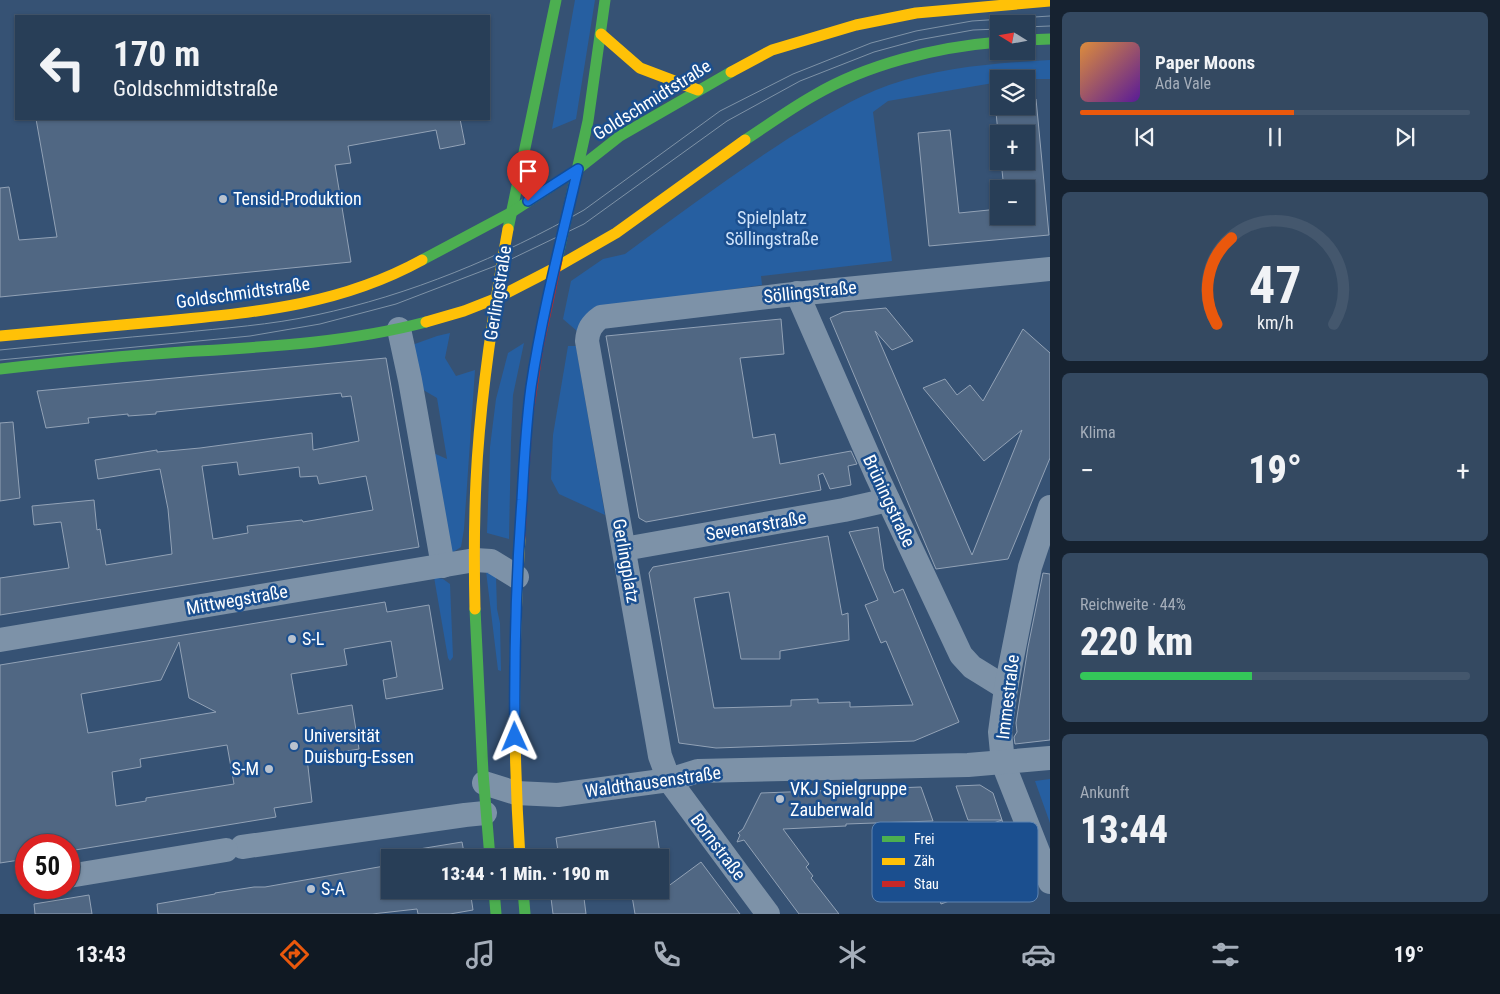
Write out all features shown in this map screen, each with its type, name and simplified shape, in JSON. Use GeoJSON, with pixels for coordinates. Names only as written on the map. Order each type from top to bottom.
{"type":"FeatureCollection","features":[{"type":"Feature","properties":{"kind":"main road","name":"Gerlingstraße"},"geometry":{"type":"LineString","coordinates":[[489,849],[485,814],[475,617],[476,480],[489,350],[497,298],[523,149],[556,0]]}},
{"type":"Feature","properties":{"kind":"main road"},"geometry":{"type":"LineString","coordinates":[[519,849],[516,793],[514,682],[516,577],[527,421],[538,348],[588,120],[605,0]]}},
{"type":"Feature","properties":{"kind":"main road","name":"Goldschmidtstraße"},"geometry":{"type":"LineString","coordinates":[[0,336],[252,314],[340,295],[399,273],[512,212],[578,169],[620,136],[698,90],[772,50],[856,25],[916,13],[1050,1]]}},
{"type":"Feature","properties":{"kind":"main road"},"geometry":{"type":"LineString","coordinates":[[601,34],[640,68],[698,90]]}},
{"type":"Feature","properties":{"kind":"main road"},"geometry":{"type":"LineString","coordinates":[[1035,40],[1050,39]]}},
{"type":"Feature","properties":{"kind":"main road"},"geometry":{"type":"LineString","coordinates":[[0,369],[105,357],[288,345],[399,329],[464,310],[497,298],[616,233],[728,151],[814,95],[859,74],[913,55],[990,43]]}},
{"type":"Feature","properties":{"kind":"main road"},"geometry":{"type":"LineString","coordinates":[[495,899],[496,914]]}},
{"type":"Feature","properties":{"kind":"main road"},"geometry":{"type":"LineString","coordinates":[[524,899],[525,914]]}},
{"type":"Feature","properties":{"kind":"street","name":"Söllingstraße"},"geometry":{"type":"LineString","coordinates":[[587,341],[588,331],[593,322],[600,317],[797,294],[1050,269]]}},
{"type":"Feature","properties":{"kind":"street","name":"Brüningstraße"},"geometry":{"type":"LineString","coordinates":[[797,294],[888,500],[961,655],[972,667],[1006,688]]}},
{"type":"Feature","properties":{"kind":"street"},"geometry":{"type":"LineString","coordinates":[[399,329],[410,380],[443,566]]}},
{"type":"Feature","properties":{"kind":"street","name":"Gerlingplatz"},"geometry":{"type":"LineString","coordinates":[[587,341],[660,756],[669,780]]}},
{"type":"Feature","properties":{"kind":"street","name":"Sevenarstraße"},"geometry":{"type":"LineString","coordinates":[[624,549],[844,510],[888,500]]}},
{"type":"Feature","properties":{"kind":"street","name":"Immestraße"},"geometry":{"type":"LineString","coordinates":[[1026,822],[1003,763],[1000,732],[1006,688],[1030,567],[1050,507]]}},
{"type":"Feature","properties":{"kind":"street"},"geometry":{"type":"LineString","coordinates":[[475,560],[491,560],[516,577]]}},
{"type":"Feature","properties":{"kind":"street","name":"Mittwegstraße"},"geometry":{"type":"LineString","coordinates":[[0,640],[475,560]]}},
{"type":"Feature","properties":{"kind":"street","name":"Waldthausenstraße"},"geometry":{"type":"LineString","coordinates":[[484,783],[516,793],[558,795],[669,780],[698,771],[1003,763],[1050,758]]}},
{"type":"Feature","properties":{"kind":"street","name":"Bornstraße"},"geometry":{"type":"LineString","coordinates":[[669,780],[768,914]]}},
{"type":"Feature","properties":{"kind":"street"},"geometry":{"type":"LineString","coordinates":[[80,874],[234,848],[465,815],[485,814]]}},
{"type":"Feature","properties":{"kind":"street","name":"Immestraße"},"geometry":{"type":"LineString","coordinates":[[1038,852],[1050,882]]}},
{"type":"Feature","properties":{"kind":"green space"},"geometry":{"type":"Polygon","coordinates":[[[575,0],[595,0],[576,119],[552,129],[575,0]]]}},
{"type":"Feature","properties":{"kind":"green space","name":"Spielplatz Söllingstraße"},"geometry":{"type":"Polygon","coordinates":[[[1050,60],[1050,79],[1035,79],[1035,70],[990,70],[990,84],[888,101],[873,112],[892,261],[761,276],[762,285],[626,305],[583,321],[577,331],[563,319],[571,281],[603,259],[625,254],[768,152],[825,116],[850,102],[889,85],[928,74],[989,64],[1050,60]]]}},
{"type":"Feature","properties":{"kind":"green space"},"geometry":{"type":"Polygon","coordinates":[[[450,333],[445,358],[456,376],[475,370],[464,529],[461,547],[450,554],[431,452],[447,459],[437,398],[420,388],[412,345],[450,333]]]}},
{"type":"Feature","properties":{"kind":"green space"},"geometry":{"type":"Polygon","coordinates":[[[524,343],[513,395],[509,539],[487,533],[490,447],[496,399],[508,353],[524,343]]]}},
{"type":"Feature","properties":{"kind":"green space"},"geometry":{"type":"Polygon","coordinates":[[[568,346],[576,346],[605,515],[559,494],[551,479],[553,435],[568,346]]]}},
{"type":"Feature","properties":{"kind":"green space"},"geometry":{"type":"Polygon","coordinates":[[[486,571],[496,577],[497,609],[500,623],[501,671],[498,670],[486,571]]]}},
{"type":"Feature","properties":{"kind":"green space"},"geometry":{"type":"Polygon","coordinates":[[[434,577],[443,579],[450,584],[453,657],[450,661],[448,658],[434,577]]]}},
{"type":"Feature","properties":{"kind":"green space"},"geometry":{"type":"Polygon","coordinates":[[[1050,779],[1050,823],[1035,781],[1050,779]]]}},
{"type":"Feature","properties":{"kind":"building"},"geometry":{"type":"Polygon","coordinates":[[[1035,99],[1049,235],[929,246],[918,133],[950,130],[959,213],[990,210],[990,225],[1035,225],[1035,180],[1003,180],[1002,170],[1035,170],[1035,125],[997,125],[996,115],[1035,115],[1035,99]]]}},
{"type":"Feature","properties":{"kind":"building","name":"Tensid-Produktion"},"geometry":{"type":"Polygon","coordinates":[[[36,120],[460,120],[465,144],[440,149],[436,130],[348,146],[351,163],[335,165],[351,262],[0,297],[0,188],[9,187],[19,240],[57,237],[36,120]]]}},
{"type":"Feature","properties":{"kind":"building"},"geometry":{"type":"Polygon","coordinates":[[[886,308],[913,341],[892,350],[875,331],[972,555],[1022,430],[984,461],[923,388],[945,379],[957,395],[970,385],[983,401],[1023,329],[1050,353],[1050,458],[1008,559],[936,569],[830,318],[843,312],[886,308]]]}},
{"type":"Feature","properties":{"kind":"building"},"geometry":{"type":"Polygon","coordinates":[[[781,319],[784,354],[740,358],[753,438],[775,434],[780,464],[851,451],[857,464],[848,466],[851,485],[830,489],[823,473],[818,475],[821,490],[646,522],[639,518],[606,336],[781,319]]]}},
{"type":"Feature","properties":{"kind":"building"},"geometry":{"type":"Polygon","coordinates":[[[386,358],[419,547],[0,615],[0,578],[69,568],[61,522],[34,525],[32,506],[94,500],[97,530],[100,529],[106,565],[172,554],[168,509],[160,469],[98,479],[95,460],[157,450],[157,452],[200,448],[312,433],[313,450],[359,441],[351,396],[342,397],[341,393],[156,412],[156,414],[128,416],[128,414],[88,418],[89,423],[46,428],[37,391],[386,358]],[[237,462],[202,466],[213,539],[248,533],[247,526],[302,520],[303,522],[373,510],[366,476],[319,484],[317,476],[300,477],[299,467],[239,475],[237,462]]]}},
{"type":"Feature","properties":{"kind":"building"},"geometry":{"type":"Polygon","coordinates":[[[13,422],[20,498],[0,501],[0,423],[13,422]]]}},
{"type":"Feature","properties":{"kind":"building"},"geometry":{"type":"Polygon","coordinates":[[[878,527],[884,569],[894,593],[903,589],[959,722],[914,741],[716,748],[679,743],[649,573],[653,567],[828,536],[842,615],[848,613],[849,640],[780,651],[780,659],[741,659],[729,592],[694,598],[714,708],[791,706],[791,700],[818,699],[818,703],[850,702],[850,707],[913,705],[886,641],[881,643],[865,605],[878,600],[849,532],[878,527]]]}},
{"type":"Feature","properties":{"kind":"building"},"geometry":{"type":"Polygon","coordinates":[[[1043,573],[1050,574],[1050,740],[1015,744],[1014,737],[1017,732],[1016,723],[1028,647],[1043,573]]]}},
{"type":"Feature","properties":{"kind":"building"},"geometry":{"type":"Polygon","coordinates":[[[385,602],[387,612],[429,605],[443,689],[386,699],[383,680],[397,677],[391,641],[344,649],[347,665],[291,674],[298,714],[352,705],[359,749],[307,758],[312,802],[274,808],[276,817],[80,849],[80,834],[15,834],[15,861],[0,863],[0,665],[385,602]],[[179,642],[161,680],[81,694],[88,733],[216,712],[189,698],[179,642]],[[227,745],[140,759],[141,767],[112,772],[116,806],[146,801],[146,798],[234,784],[227,745]]]}},
{"type":"Feature","properties":{"kind":"building"},"geometry":{"type":"Polygon","coordinates":[[[980,785],[993,793],[1002,820],[968,820],[956,786],[980,785]]]}},
{"type":"Feature","properties":{"kind":"building"},"geometry":{"type":"Polygon","coordinates":[[[921,787],[933,821],[872,822],[846,824],[846,826],[783,829],[809,864],[806,867],[813,876],[811,878],[839,914],[799,914],[744,840],[737,842],[740,835],[738,833],[743,829],[761,793],[921,787]]]}},
{"type":"Feature","properties":{"kind":"building"},"geometry":{"type":"Polygon","coordinates":[[[655,821],[659,849],[558,849],[556,838],[655,821]]]}},
{"type":"Feature","properties":{"kind":"building"},"geometry":{"type":"Polygon","coordinates":[[[462,842],[463,849],[419,849],[462,842]]]}},
{"type":"Feature","properties":{"kind":"building"},"geometry":{"type":"Polygon","coordinates":[[[701,862],[740,914],[635,914],[632,899],[669,899],[669,886],[701,862]]]}},
{"type":"Feature","properties":{"kind":"building","name":"S-A"},"geometry":{"type":"Polygon","coordinates":[[[381,867],[381,899],[471,899],[473,910],[450,914],[418,914],[417,909],[372,914],[158,914],[157,904],[215,893],[265,887],[381,867]]]}},
{"type":"Feature","properties":{"kind":"building"},"geometry":{"type":"Polygon","coordinates":[[[89,895],[92,914],[35,914],[34,904],[65,899],[80,899],[80,896],[89,895]]]}},
{"type":"Feature","properties":{"kind":"building"},"geometry":{"type":"Polygon","coordinates":[[[551,899],[584,899],[586,914],[553,914],[551,899]]]}},
{"type":"Feature","properties":{"kind":"tram line"},"geometry":{"type":"LineString","coordinates":[[0,350],[265,324],[316,315],[386,297],[488,259],[553,227],[584,210],[720,111],[793,74],[871,43],[916,31],[972,21],[1050,16]]}},
{"type":"Feature","properties":{"kind":"tram line"},"geometry":{"type":"LineString","coordinates":[[1035,27],[1050,26]]}},
{"type":"Feature","properties":{"kind":"tram line"},"geometry":{"type":"LineString","coordinates":[[0,360],[250,336],[320,324],[396,304],[503,263],[584,224],[727,121],[800,81],[874,52],[918,40],[973,30],[990,29]]}},
{"type":"Feature","properties":{"kind":"traffic: fast"},"geometry":{"type":"LineString","coordinates":[[508,229],[556,0]]}},
{"type":"Feature","properties":{"kind":"traffic: fast"},"geometry":{"type":"LineString","coordinates":[[557,260],[588,121],[605,0]]}},
{"type":"Feature","properties":{"kind":"traffic: fast"},"geometry":{"type":"LineString","coordinates":[[1035,40],[1050,39]]}},
{"type":"Feature","properties":{"kind":"traffic: fast"},"geometry":{"type":"LineString","coordinates":[[745,140],[804,101],[856,75],[879,66],[927,53],[990,43]]}},
{"type":"Feature","properties":{"kind":"traffic: fast"},"geometry":{"type":"LineString","coordinates":[[422,260],[512,212],[578,169],[620,136],[731,72]]}},
{"type":"Feature","properties":{"kind":"traffic: fast"},"geometry":{"type":"LineString","coordinates":[[0,369],[114,357],[305,343],[366,335],[426,322]]}},
{"type":"Feature","properties":{"kind":"traffic: fast"},"geometry":{"type":"LineString","coordinates":[[475,609],[483,773],[489,849]]}},
{"type":"Feature","properties":{"kind":"traffic: fast"},"geometry":{"type":"LineString","coordinates":[[495,899],[496,914]]}},
{"type":"Feature","properties":{"kind":"traffic: fast"},"geometry":{"type":"LineString","coordinates":[[524,899],[525,914]]}},
{"type":"Feature","properties":{"kind":"traffic: slow"},"geometry":{"type":"LineString","coordinates":[[731,72],[772,50],[856,25],[916,13],[1050,1]]}},
{"type":"Feature","properties":{"kind":"traffic: slow"},"geometry":{"type":"LineString","coordinates":[[601,34],[640,68],[698,90]]}},
{"type":"Feature","properties":{"kind":"traffic: slow"},"geometry":{"type":"LineString","coordinates":[[426,322],[464,311],[497,298],[555,268],[616,233],[745,140]]}},
{"type":"Feature","properties":{"kind":"traffic: slow"},"geometry":{"type":"LineString","coordinates":[[475,609],[474,561],[478,449],[492,323],[508,229]]}},
{"type":"Feature","properties":{"kind":"traffic: slow"},"geometry":{"type":"LineString","coordinates":[[0,336],[200,318],[266,310],[329,297],[391,275],[422,260]]}},
{"type":"Feature","properties":{"kind":"traffic: slow"},"geometry":{"type":"LineString","coordinates":[[520,538],[515,698],[520,849]]}},
{"type":"Feature","properties":{"kind":"traffic: jam"},"geometry":{"type":"LineString","coordinates":[[520,538],[527,421],[538,348],[557,260]]}},
{"type":"Feature","properties":{"kind":"place","name":"Tensid-Produktion"},"geometry":{"type":"Point","coordinates":[223,199]}},
{"type":"Feature","properties":{"kind":"place","name":"S-L"},"geometry":{"type":"Point","coordinates":[292,639]}},
{"type":"Feature","properties":{"kind":"place","name":"Universität Duisburg-Essen"},"geometry":{"type":"Point","coordinates":[294,746]}},
{"type":"Feature","properties":{"kind":"place","name":"S-M"},"geometry":{"type":"Point","coordinates":[269,769]}},
{"type":"Feature","properties":{"kind":"place","name":"VKJ Spielgruppe Zauberwald"},"geometry":{"type":"Point","coordinates":[780,799]}},
{"type":"Feature","properties":{"kind":"place","name":"S-A"},"geometry":{"type":"Point","coordinates":[311,889]}},
{"type":"Feature","properties":{"kind":"route"},"geometry":{"type":"LineString","coordinates":[[515,737],[516,577],[527,421],[538,348],[578,169],[528,201]]}}]}
